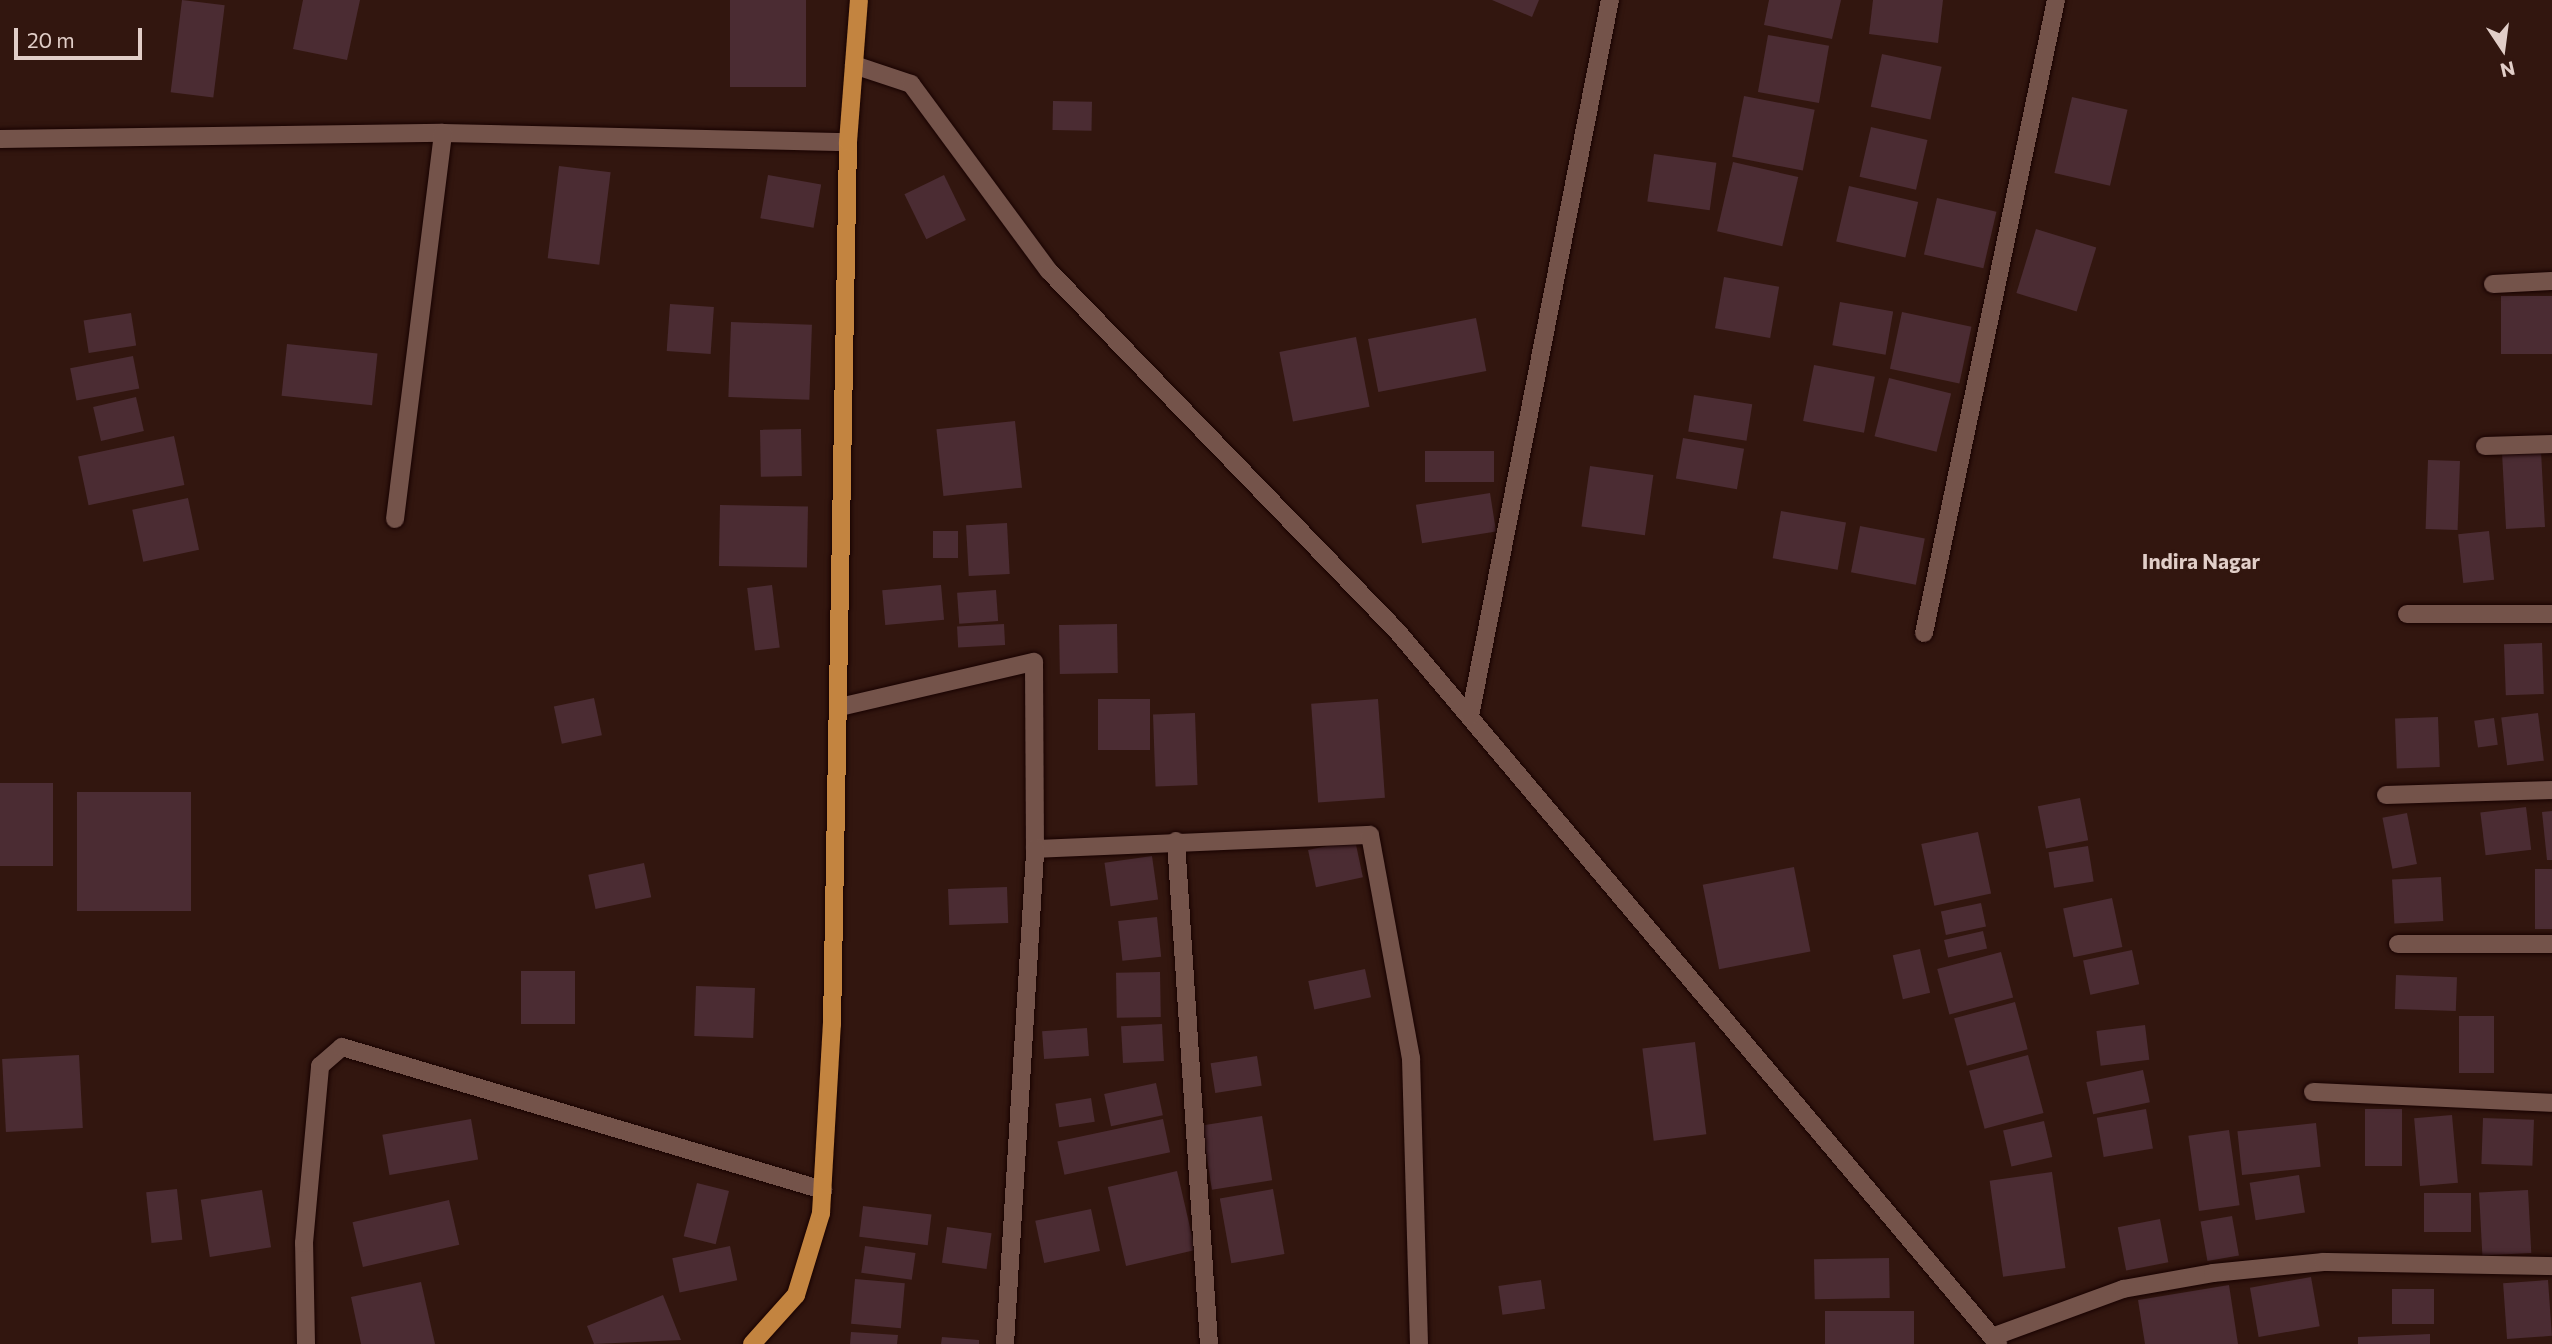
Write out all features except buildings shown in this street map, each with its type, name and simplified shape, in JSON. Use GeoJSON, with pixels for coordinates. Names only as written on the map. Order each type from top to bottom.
{"type":"FeatureCollection","features":[{"type":"Feature","properties":{"kind":"main road"},"geometry":{"type":"LineString","coordinates":[[752,1344],[796,1295],[823,1190],[840,707],[848,142],[859,0]]}},
{"type":"Feature","properties":{"kind":"street"},"geometry":{"type":"LineString","coordinates":[[1470,716],[1610,0]]}},
{"type":"Feature","properties":{"kind":"street"},"geometry":{"type":"LineString","coordinates":[[1924,633],[2056,0]]}},
{"type":"Feature","properties":{"kind":"street"},"geometry":{"type":"LineString","coordinates":[[854,65],[911,84],[1049,271],[1397,631],[1994,1341],[2123,1289],[2237,1270],[2323,1262],[2552,1266]]}},
{"type":"Feature","properties":{"kind":"street"},"geometry":{"type":"LineString","coordinates":[[396,519],[443,133]]}},
{"type":"Feature","properties":{"kind":"street"},"geometry":{"type":"LineString","coordinates":[[0,139],[443,133],[848,142]]}},
{"type":"Feature","properties":{"kind":"street"},"geometry":{"type":"LineString","coordinates":[[2493,284],[2552,281]]}},
{"type":"Feature","properties":{"kind":"street"},"geometry":{"type":"LineString","coordinates":[[2485,446],[2552,444]]}},
{"type":"Feature","properties":{"kind":"street"},"geometry":{"type":"LineString","coordinates":[[2407,614],[2552,614]]}},
{"type":"Feature","properties":{"kind":"street"},"geometry":{"type":"LineString","coordinates":[[840,707],[1034,662],[1035,849],[1005,1344]]}},
{"type":"Feature","properties":{"kind":"street"},"geometry":{"type":"LineString","coordinates":[[2386,795],[2552,790]]}},
{"type":"Feature","properties":{"kind":"street"},"geometry":{"type":"LineString","coordinates":[[1035,849],[1176,841],[1370,835],[1411,1058],[1419,1344]]}},
{"type":"Feature","properties":{"kind":"street"},"geometry":{"type":"LineString","coordinates":[[1176,841],[1209,1344]]}},
{"type":"Feature","properties":{"kind":"street"},"geometry":{"type":"LineString","coordinates":[[2398,944],[2552,944]]}},
{"type":"Feature","properties":{"kind":"street"},"geometry":{"type":"LineString","coordinates":[[306,1344],[304,1243],[320,1066],[342,1048],[823,1190]]}},
{"type":"Feature","properties":{"kind":"street"},"geometry":{"type":"LineString","coordinates":[[2314,1092],[2552,1103]]}},
{"type":"Feature","properties":{"kind":"district","name":"Indira Nagar"},"geometry":{"type":"Point","coordinates":[2201,561]}}]}
